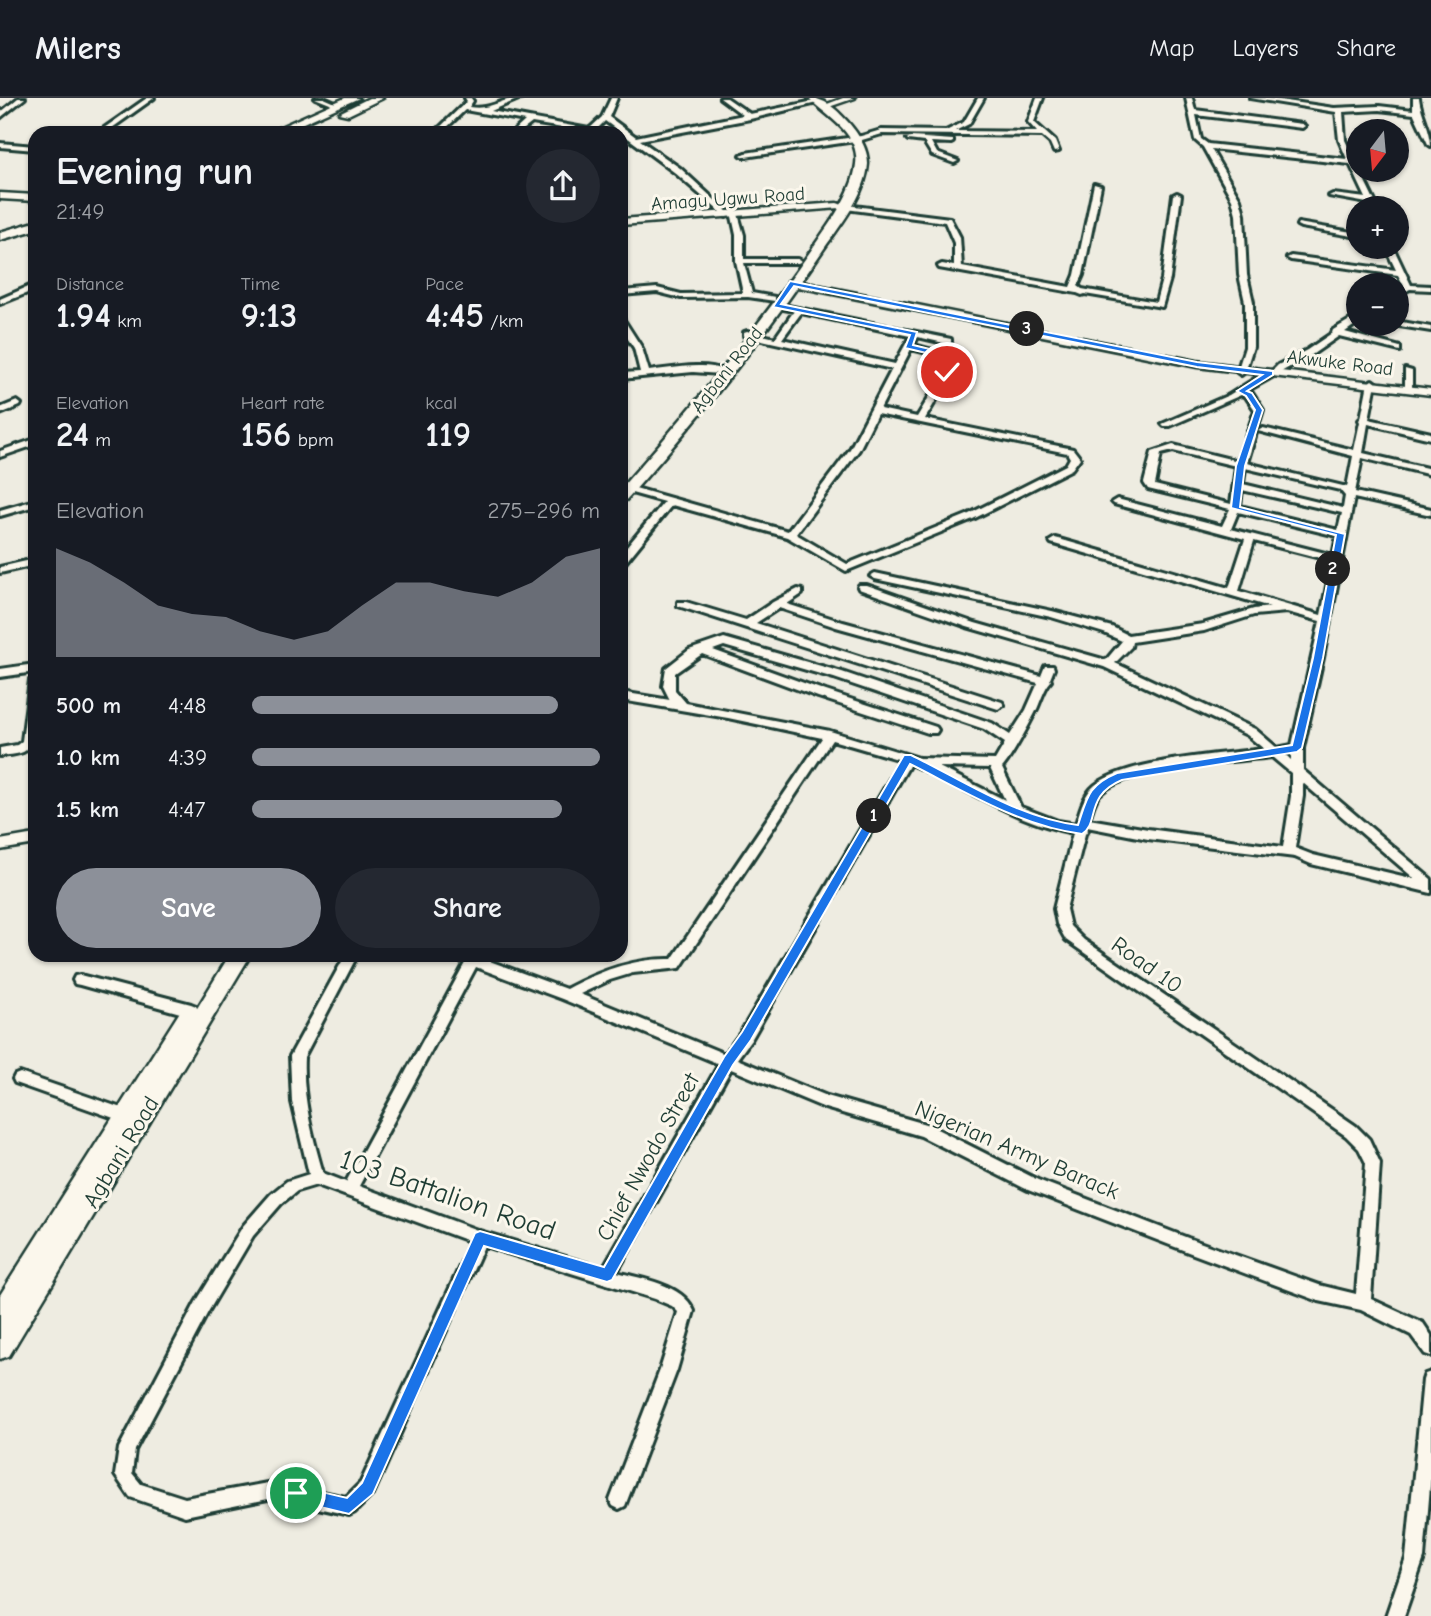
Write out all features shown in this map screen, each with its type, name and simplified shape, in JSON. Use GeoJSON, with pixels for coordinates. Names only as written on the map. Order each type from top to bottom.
{"type":"FeatureCollection","features":[{"type":"Feature","properties":{"kind":"main road"},"geometry":{"type":"LineString","coordinates":[[288,126],[354,98]]}},
{"type":"Feature","properties":{"kind":"main road"},"geometry":{"type":"LineString","coordinates":[[314,126],[378,98]]}},
{"type":"Feature","properties":{"kind":"main road"},"geometry":{"type":"LineString","coordinates":[[816,103],[841,120],[850,140]]}},
{"type":"Feature","properties":{"kind":"main road","name":"Agbani Road"},"geometry":{"type":"LineString","coordinates":[[628,485],[699,407],[842,207],[861,171],[859,148],[850,140]]}},
{"type":"Feature","properties":{"kind":"main road","name":"Agbani Road"},"geometry":{"type":"LineString","coordinates":[[788,282],[798,261],[842,207]]}},
{"type":"Feature","properties":{"kind":"main road"},"geometry":{"type":"LineString","coordinates":[[0,225],[28,217]]}},
{"type":"Feature","properties":{"kind":"main road"},"geometry":{"type":"LineString","coordinates":[[0,236],[28,228]]}},
{"type":"Feature","properties":{"kind":"main road","name":"Akwuke Road"},"geometry":{"type":"LineString","coordinates":[[788,282],[1241,372],[1372,383],[1431,392]]}},
{"type":"Feature","properties":{"kind":"main road","name":"Agbani Road"},"geometry":{"type":"LineString","coordinates":[[628,484],[750,335]]}},
{"type":"Feature","properties":{"kind":"main road","name":"Agbani Road"},"geometry":{"type":"LineString","coordinates":[[0,1317],[221,962]]}},
{"type":"Feature","properties":{"kind":"main road","name":"Agbani Road"},"geometry":{"type":"LineString","coordinates":[[0,1348],[236,962]]}},
{"type":"Feature","properties":{"kind":"street"},"geometry":{"type":"LineString","coordinates":[[0,116],[22,98]]}},
{"type":"Feature","properties":{"kind":"street"},"geometry":{"type":"LineString","coordinates":[[110,126],[151,98]]}},
{"type":"Feature","properties":{"kind":"street"},"geometry":{"type":"LineString","coordinates":[[318,98],[337,105]]}},
{"type":"Feature","properties":{"kind":"street"},"geometry":{"type":"LineString","coordinates":[[445,126],[470,101],[468,98]]}},
{"type":"Feature","properties":{"kind":"street"},"geometry":{"type":"LineString","coordinates":[[483,112],[518,98]]}},
{"type":"Feature","properties":{"kind":"street"},"geometry":{"type":"LineString","coordinates":[[596,126],[605,118],[614,98]]}},
{"type":"Feature","properties":{"kind":"street"},"geometry":{"type":"LineString","coordinates":[[723,98],[750,117]]}},
{"type":"Feature","properties":{"kind":"street"},"geometry":{"type":"LineString","coordinates":[[636,139],[850,98]]}},
{"type":"Feature","properties":{"kind":"street"},"geometry":{"type":"LineString","coordinates":[[946,133],[967,123],[981,98]]}},
{"type":"Feature","properties":{"kind":"street"},"geometry":{"type":"LineString","coordinates":[[1040,98],[1031,122],[1041,134],[1054,143],[1056,151]]}},
{"type":"Feature","properties":{"kind":"street"},"geometry":{"type":"LineString","coordinates":[[1189,98],[1195,135],[1207,149],[1236,199],[1240,214],[1243,275],[1249,302],[1249,347],[1241,372]]}},
{"type":"Feature","properties":{"kind":"street"},"geometry":{"type":"LineString","coordinates":[[1252,98],[1339,109],[1350,104],[1418,112]]}},
{"type":"Feature","properties":{"kind":"street"},"geometry":{"type":"LineString","coordinates":[[1416,98],[1418,112],[1431,144]]}},
{"type":"Feature","properties":{"kind":"street"},"geometry":{"type":"LineString","coordinates":[[464,108],[557,126]]}},
{"type":"Feature","properties":{"kind":"street"},"geometry":{"type":"LineString","coordinates":[[1339,109],[1340,131],[1346,145]]}},
{"type":"Feature","properties":{"kind":"street"},"geometry":{"type":"LineString","coordinates":[[1192,112],[1302,126]]}},
{"type":"Feature","properties":{"kind":"street"},"geometry":{"type":"LineString","coordinates":[[605,118],[617,126]]}},
{"type":"Feature","properties":{"kind":"street"},"geometry":{"type":"LineString","coordinates":[[524,126],[530,121]]}},
{"type":"Feature","properties":{"kind":"street"},"geometry":{"type":"LineString","coordinates":[[628,134],[677,170],[730,215],[740,235],[740,261],[748,295]]}},
{"type":"Feature","properties":{"kind":"street"},"geometry":{"type":"LineString","coordinates":[[745,155],[850,140],[871,134],[1041,134]]}},
{"type":"Feature","properties":{"kind":"street"},"geometry":{"type":"LineString","coordinates":[[871,134],[927,141],[1009,143]]}},
{"type":"Feature","properties":{"kind":"street"},"geometry":{"type":"LineString","coordinates":[[927,141],[934,154],[954,161]]}},
{"type":"Feature","properties":{"kind":"street"},"geometry":{"type":"LineString","coordinates":[[0,145],[28,147]]}},
{"type":"Feature","properties":{"kind":"street"},"geometry":{"type":"LineString","coordinates":[[1207,149],[1346,161]]}},
{"type":"Feature","properties":{"kind":"street"},"geometry":{"type":"LineString","coordinates":[[1207,149],[1258,159]]}},
{"type":"Feature","properties":{"kind":"street"},"geometry":{"type":"LineString","coordinates":[[1082,293],[1074,286],[1079,275],[1097,186]]}},
{"type":"Feature","properties":{"kind":"street"},"geometry":{"type":"LineString","coordinates":[[942,266],[1159,305],[1166,279],[1177,195]]}},
{"type":"Feature","properties":{"kind":"street"},"geometry":{"type":"LineString","coordinates":[[0,196],[28,198]]}},
{"type":"Feature","properties":{"kind":"street"},"geometry":{"type":"LineString","coordinates":[[1333,196],[1346,199]]}},
{"type":"Feature","properties":{"kind":"street"},"geometry":{"type":"LineString","coordinates":[[842,207],[947,220],[960,241],[958,269]]}},
{"type":"Feature","properties":{"kind":"street","name":"Amagu Ugwu Road"},"geometry":{"type":"LineString","coordinates":[[628,222],[842,207]]}},
{"type":"Feature","properties":{"kind":"street"},"geometry":{"type":"LineString","coordinates":[[1301,225],[1346,232]]}},
{"type":"Feature","properties":{"kind":"street"},"geometry":{"type":"LineString","coordinates":[[1291,258],[1399,273],[1394,259]]}},
{"type":"Feature","properties":{"kind":"street"},"geometry":{"type":"LineString","coordinates":[[740,261],[798,261]]}},
{"type":"Feature","properties":{"kind":"street"},"geometry":{"type":"LineString","coordinates":[[1409,287],[1431,288]]}},
{"type":"Feature","properties":{"kind":"street"},"geometry":{"type":"LineString","coordinates":[[0,302],[28,290]]}},
{"type":"Feature","properties":{"kind":"street"},"geometry":{"type":"LineString","coordinates":[[628,292],[657,290],[681,296],[748,295],[799,310],[948,341]]}},
{"type":"Feature","properties":{"kind":"street"},"geometry":{"type":"LineString","coordinates":[[777,341],[799,310]]}},
{"type":"Feature","properties":{"kind":"street"},"geometry":{"type":"LineString","coordinates":[[1409,325],[1431,328]]}},
{"type":"Feature","properties":{"kind":"street"},"geometry":{"type":"LineString","coordinates":[[1167,424],[1241,391],[1310,352],[1346,327]]}},
{"type":"Feature","properties":{"kind":"street"},"geometry":{"type":"LineString","coordinates":[[1336,332],[1397,349]]}},
{"type":"Feature","properties":{"kind":"street"},"geometry":{"type":"LineString","coordinates":[[628,333],[638,348],[645,373]]}},
{"type":"Feature","properties":{"kind":"street"},"geometry":{"type":"LineString","coordinates":[[790,535],[854,450],[915,334]]}},
{"type":"Feature","properties":{"kind":"street"},"geometry":{"type":"LineString","coordinates":[[750,335],[896,367]]}},
{"type":"Feature","properties":{"kind":"street"},"geometry":{"type":"LineString","coordinates":[[908,346],[957,358],[920,419]]}},
{"type":"Feature","properties":{"kind":"street"},"geometry":{"type":"LineString","coordinates":[[628,375],[693,369],[720,371]]}},
{"type":"Feature","properties":{"kind":"street"},"geometry":{"type":"LineString","coordinates":[[1408,372],[1409,389]]}},
{"type":"Feature","properties":{"kind":"street"},"geometry":{"type":"LineString","coordinates":[[1294,853],[1289,850],[1288,845],[1297,796],[1297,748],[1318,658],[1334,556],[1341,534],[1372,383]]}},
{"type":"Feature","properties":{"kind":"street"},"geometry":{"type":"LineString","coordinates":[[1226,529],[1235,508],[1241,466],[1259,410],[1249,395],[1241,391]]}},
{"type":"Feature","properties":{"kind":"street"},"geometry":{"type":"LineString","coordinates":[[0,411],[17,404]]}},
{"type":"Feature","properties":{"kind":"street"},"geometry":{"type":"LineString","coordinates":[[628,491],[790,535],[842,568],[851,568],[970,517],[1074,463],[1074,453],[1070,451],[874,411]]}},
{"type":"Feature","properties":{"kind":"street"},"geometry":{"type":"LineString","coordinates":[[1363,420],[1431,436]]}},
{"type":"Feature","properties":{"kind":"street"},"geometry":{"type":"LineString","coordinates":[[1264,431],[1431,472]]}},
{"type":"Feature","properties":{"kind":"street"},"geometry":{"type":"LineString","coordinates":[[0,454],[28,444]]}},
{"type":"Feature","properties":{"kind":"street"},"geometry":{"type":"LineString","coordinates":[[1341,534],[1151,487],[1149,483],[1157,452],[1173,448],[1343,488],[1349,494],[1431,512]]}},
{"type":"Feature","properties":{"kind":"street"},"geometry":{"type":"LineString","coordinates":[[1238,486],[1345,511]]}},
{"type":"Feature","properties":{"kind":"street"},"geometry":{"type":"LineString","coordinates":[[628,552],[669,502]]}},
{"type":"Feature","properties":{"kind":"street"},"geometry":{"type":"LineString","coordinates":[[1117,502],[1334,556]]}},
{"type":"Feature","properties":{"kind":"street"},"geometry":{"type":"LineString","coordinates":[[0,513],[28,505]]}},
{"type":"Feature","properties":{"kind":"street"},"geometry":{"type":"LineString","coordinates":[[1233,593],[1251,536]]}},
{"type":"Feature","properties":{"kind":"street"},"geometry":{"type":"LineString","coordinates":[[1055,541],[1324,619]]}},
{"type":"Feature","properties":{"kind":"street"},"geometry":{"type":"LineString","coordinates":[[0,570],[28,564]]}},
{"type":"Feature","properties":{"kind":"street"},"geometry":{"type":"LineString","coordinates":[[875,576],[1052,614],[1108,630],[1127,639],[1204,627],[1254,611],[1285,609]]}},
{"type":"Feature","properties":{"kind":"street"},"geometry":{"type":"LineString","coordinates":[[863,587],[971,625],[1108,664],[1251,732],[1431,887]]}},
{"type":"Feature","properties":{"kind":"street"},"geometry":{"type":"LineString","coordinates":[[685,707],[671,697],[667,684],[670,671],[681,660],[724,642],[742,622],[798,592]]}},
{"type":"Feature","properties":{"kind":"street"},"geometry":{"type":"LineString","coordinates":[[682,604],[998,705]]}},
{"type":"Feature","properties":{"kind":"street"},"geometry":{"type":"LineString","coordinates":[[777,604],[841,625],[1045,681]]}},
{"type":"Feature","properties":{"kind":"street"},"geometry":{"type":"LineString","coordinates":[[1108,664],[1127,644],[1127,639]]}},
{"type":"Feature","properties":{"kind":"street"},"geometry":{"type":"LineString","coordinates":[[724,642],[838,676],[988,726],[1013,742]]}},
{"type":"Feature","properties":{"kind":"street"},"geometry":{"type":"LineString","coordinates":[[703,650],[821,694],[932,730]]}},
{"type":"Feature","properties":{"kind":"street"},"geometry":{"type":"LineString","coordinates":[[0,673],[28,669]]}},
{"type":"Feature","properties":{"kind":"street"},"geometry":{"type":"LineString","coordinates":[[1017,813],[996,768],[1013,742],[1049,669]]}},
{"type":"Feature","properties":{"kind":"street"},"geometry":{"type":"LineString","coordinates":[[628,697],[830,735],[912,760],[1017,813],[1062,828],[1082,826],[1294,853],[1431,887]]}},
{"type":"Feature","properties":{"kind":"street"},"geometry":{"type":"LineString","coordinates":[[0,752],[20,749],[27,743],[28,735]]}},
{"type":"Feature","properties":{"kind":"street"},"geometry":{"type":"LineString","coordinates":[[567,995],[602,977],[629,969],[660,963],[675,964],[830,735]]}},
{"type":"Feature","properties":{"kind":"street","name":"Road 10"},"geometry":{"type":"LineString","coordinates":[[1297,748],[1275,754],[1159,768],[1108,781],[1094,793],[1082,826],[1060,909],[1060,921],[1071,938],[1351,1131],[1364,1143],[1373,1164],[1363,1303]]}},
{"type":"Feature","properties":{"kind":"street"},"geometry":{"type":"LineString","coordinates":[[912,760],[1000,764]]}},
{"type":"Feature","properties":{"kind":"street"},"geometry":{"type":"LineString","coordinates":[[728,1061],[746,1036],[912,760]]}},
{"type":"Feature","properties":{"kind":"street"},"geometry":{"type":"LineString","coordinates":[[0,845],[28,840]]}},
{"type":"Feature","properties":{"kind":"street"},"geometry":{"type":"LineString","coordinates":[[317,1178],[304,1133],[296,1071],[297,1056],[348,962]]}},
{"type":"Feature","properties":{"kind":"street"},"geometry":{"type":"LineString","coordinates":[[350,1188],[465,962]]}},
{"type":"Feature","properties":{"kind":"street","name":"Nigerian Army Barack"},"geometry":{"type":"LineString","coordinates":[[478,962],[567,995],[825,1102],[924,1130],[1033,1185],[1188,1245],[1319,1293],[1363,1303],[1417,1329],[1431,1348]]}},
{"type":"Feature","properties":{"kind":"street"},"geometry":{"type":"LineString","coordinates":[[80,979],[191,1010]]}},
{"type":"Feature","properties":{"kind":"street","name":"Chief Nwodo Street"},"geometry":{"type":"LineString","coordinates":[[607,1275],[728,1061]]}},
{"type":"Feature","properties":{"kind":"street"},"geometry":{"type":"LineString","coordinates":[[20,1079],[125,1116]]}},
{"type":"Feature","properties":{"kind":"street","name":"103 Battalion Road"},"geometry":{"type":"LineString","coordinates":[[367,1488],[349,1506],[273,1490],[184,1507],[136,1491],[122,1475],[128,1448],[202,1307],[248,1231],[276,1199],[292,1186],[317,1178],[480,1238],[607,1275],[674,1299],[685,1308],[686,1316],[619,1500]]}},
{"type":"Feature","properties":{"kind":"street"},"geometry":{"type":"LineString","coordinates":[[367,1488],[480,1238]]}},
{"type":"Feature","properties":{"kind":"street"},"geometry":{"type":"LineString","coordinates":[[1395,1616],[1415,1558],[1431,1380]]}},
{"type":"Feature","properties":{"kind":"route"},"geometry":{"type":"LineString","coordinates":[[296,1493],[349,1506],[359,1499],[367,1488],[480,1238],[607,1275],[728,1061],[746,1036],[908,758],[1017,813],[1062,828],[1082,830],[1094,793],[1108,781],[1121,776],[1159,768],[1275,754],[1297,748],[1318,658],[1341,534],[1235,508],[1241,466],[1259,410],[1249,395],[1241,391],[1270,373],[1241,372],[1197,364],[792,283],[776,305],[915,334],[908,346],[957,358],[947,372]]}}]}
